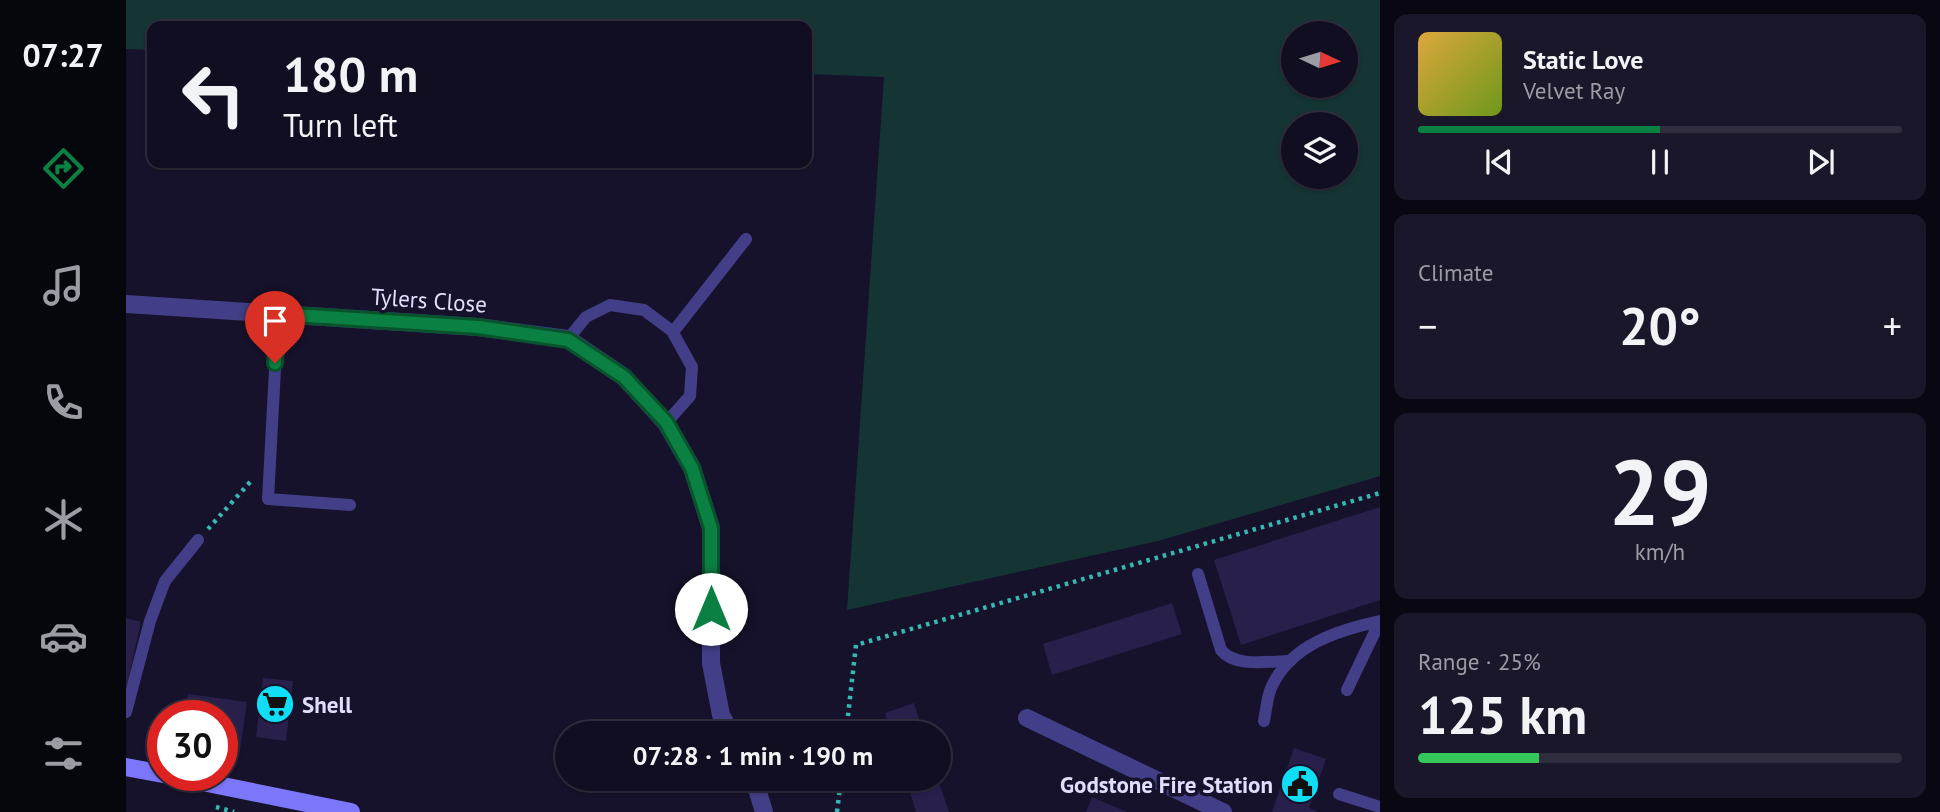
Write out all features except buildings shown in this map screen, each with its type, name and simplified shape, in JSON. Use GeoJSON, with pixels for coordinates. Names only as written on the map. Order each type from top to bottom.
{"type":"FeatureCollection","features":[{"type":"Feature","properties":{"kind":"main road"},"geometry":{"type":"LineString","coordinates":[[126,767],[147,771]]}},
{"type":"Feature","properties":{"kind":"main road"},"geometry":{"type":"LineString","coordinates":[[238,789],[351,812]]}},
{"type":"Feature","properties":{"kind":"street","name":"Tylers Close"},"geometry":{"type":"LineString","coordinates":[[126,304],[478,327],[568,340],[624,377],[666,422],[692,468],[711,528],[711,663],[724,721]]}},
{"type":"Feature","properties":{"kind":"street"},"geometry":{"type":"LineString","coordinates":[[1027,718],[1223,812]]}},
{"type":"Feature","properties":{"kind":"street"},"geometry":{"type":"LineString","coordinates":[[758,791],[764,812]]}},
{"type":"Feature","properties":{"kind":"lane"},"geometry":{"type":"LineString","coordinates":[[673,332],[746,239]]}},
{"type":"Feature","properties":{"kind":"lane"},"geometry":{"type":"LineString","coordinates":[[568,340],[586,317],[610,305],[644,310],[673,332],[692,367],[690,396],[666,422]]}},
{"type":"Feature","properties":{"kind":"lane"},"geometry":{"type":"LineString","coordinates":[[278,314],[268,499],[350,505]]}},
{"type":"Feature","properties":{"kind":"lane"},"geometry":{"type":"LineString","coordinates":[[126,712],[150,621],[165,580],[198,540]]}},
{"type":"Feature","properties":{"kind":"lane"},"geometry":{"type":"LineString","coordinates":[[1198,574],[1221,650],[1226,656],[1236,661],[1290,661]]}},
{"type":"Feature","properties":{"kind":"lane"},"geometry":{"type":"LineString","coordinates":[[1264,721],[1271,688],[1290,661],[1331,634],[1380,621],[1348,690]]}},
{"type":"Feature","properties":{"kind":"lane"},"geometry":{"type":"LineString","coordinates":[[1339,794],[1380,807]]}},
{"type":"Feature","properties":{"kind":"path"},"geometry":{"type":"LineString","coordinates":[[198,540],[270,461]]}},
{"type":"Feature","properties":{"kind":"path"},"geometry":{"type":"LineString","coordinates":[[847,721],[856,645],[1380,494]]}},
{"type":"Feature","properties":{"kind":"path"},"geometry":{"type":"LineString","coordinates":[[837,812],[840,791]]}},
{"type":"Feature","properties":{"kind":"green space"},"geometry":{"type":"Polygon","coordinates":[[[126,0],[1380,0],[1380,476],[1158,541],[847,610],[884,77],[812,74],[812,21],[147,21],[147,50],[126,49],[126,0]]]}},
{"type":"Feature","properties":{"kind":"place","name":"Shell"},"geometry":{"type":"Point","coordinates":[275,704]}},
{"type":"Feature","properties":{"kind":"place","name":"Godstone Fire Station"},"geometry":{"type":"Point","coordinates":[1300,784]}},
{"type":"Feature","properties":{"kind":"route"},"geometry":{"type":"LineString","coordinates":[[275,363],[278,314],[478,327],[568,340],[624,377],[666,422],[692,468],[711,528],[711,609]]}}]}
